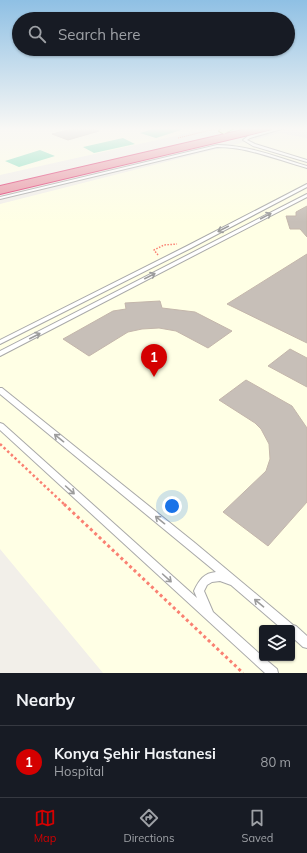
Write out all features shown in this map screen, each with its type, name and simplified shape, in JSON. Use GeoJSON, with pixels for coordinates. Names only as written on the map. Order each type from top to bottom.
{"type":"FeatureCollection","features":[{"type":"Feature","properties":{"kind":"highway"},"geometry":{"type":"LineString","coordinates":[[0,181],[96,159]]}},
{"type":"Feature","properties":{"kind":"highway"},"geometry":{"type":"LineString","coordinates":[[0,184],[105,159]]}},
{"type":"Feature","properties":{"kind":"highway"},"geometry":{"type":"LineString","coordinates":[[0,190],[128,159]]}},
{"type":"Feature","properties":{"kind":"highway"},"geometry":{"type":"LineString","coordinates":[[0,196],[143,159]]}},
{"type":"Feature","properties":{"kind":"lane"},"geometry":{"type":"LineString","coordinates":[[0,196],[159,159]]}},
{"type":"Feature","properties":{"kind":"lane"},"geometry":{"type":"LineString","coordinates":[[278,159],[307,168]]}},
{"type":"Feature","properties":{"kind":"lane"},"geometry":{"type":"LineString","coordinates":[[0,342],[189,247],[307,185]]}},
{"type":"Feature","properties":{"kind":"lane"},"geometry":{"type":"LineString","coordinates":[[0,354],[307,195]]}},
{"type":"Feature","properties":{"kind":"lane"},"geometry":{"type":"LineString","coordinates":[[0,390],[285,625]]}},
{"type":"Feature","properties":{"kind":"lane"},"geometry":{"type":"LineString","coordinates":[[0,426],[273,673]]}},
{"type":"Feature","properties":{"kind":"lane"},"geometry":{"type":"LineString","coordinates":[[209,616],[199,591],[207,578],[214,576],[224,578],[243,589]]}},
{"type":"Feature","properties":{"kind":"lane"},"geometry":{"type":"LineString","coordinates":[[295,633],[307,643]]}},
{"type":"Feature","properties":{"kind":"path"},"geometry":{"type":"LineString","coordinates":[[0,444],[243,673]]}},
{"type":"Feature","properties":{"kind":"shaded area"},"geometry":{"type":"Polygon","coordinates":[[[0,159],[70,159],[0,175],[0,159]]]}},
{"type":"Feature","properties":{"kind":"shaded area"},"geometry":{"type":"Polygon","coordinates":[[[176,159],[307,159],[307,673],[103,673],[0,549],[0,204],[176,159]]]}},
{"type":"Feature","properties":{"kind":"green space"},"geometry":{"type":"Polygon","coordinates":[[[10,159],[44,159],[19,167],[5,161],[10,159]]]}},
{"type":"Feature","properties":{"kind":"building"},"geometry":{"type":"Polygon","coordinates":[[[307,206],[307,237],[300,229],[290,229],[286,216],[296,216],[296,212],[307,206]]]}},
{"type":"Feature","properties":{"kind":"building"},"geometry":{"type":"Polygon","coordinates":[[[307,254],[307,343],[227,304],[307,254]]]}},
{"type":"Feature","properties":{"kind":"building"},"geometry":{"type":"Polygon","coordinates":[[[160,301],[162,308],[195,312],[232,331],[208,348],[176,331],[159,328],[142,329],[128,332],[89,356],[63,339],[113,311],[126,309],[125,303],[160,301]]]}},
{"type":"Feature","properties":{"kind":"building"},"geometry":{"type":"Polygon","coordinates":[[[290,349],[307,358],[307,387],[268,366],[290,349]]]}},
{"type":"Feature","properties":{"kind":"building"},"geometry":{"type":"Polygon","coordinates":[[[246,380],[292,406],[307,428],[307,502],[268,546],[223,512],[266,471],[270,459],[269,444],[261,429],[255,423],[219,400],[246,380]]]}},
{"type":"Feature","properties":{"kind":"place","name":"Konya Şehir Hastanesi"},"geometry":{"type":"Point","coordinates":[154,377]}}]}
